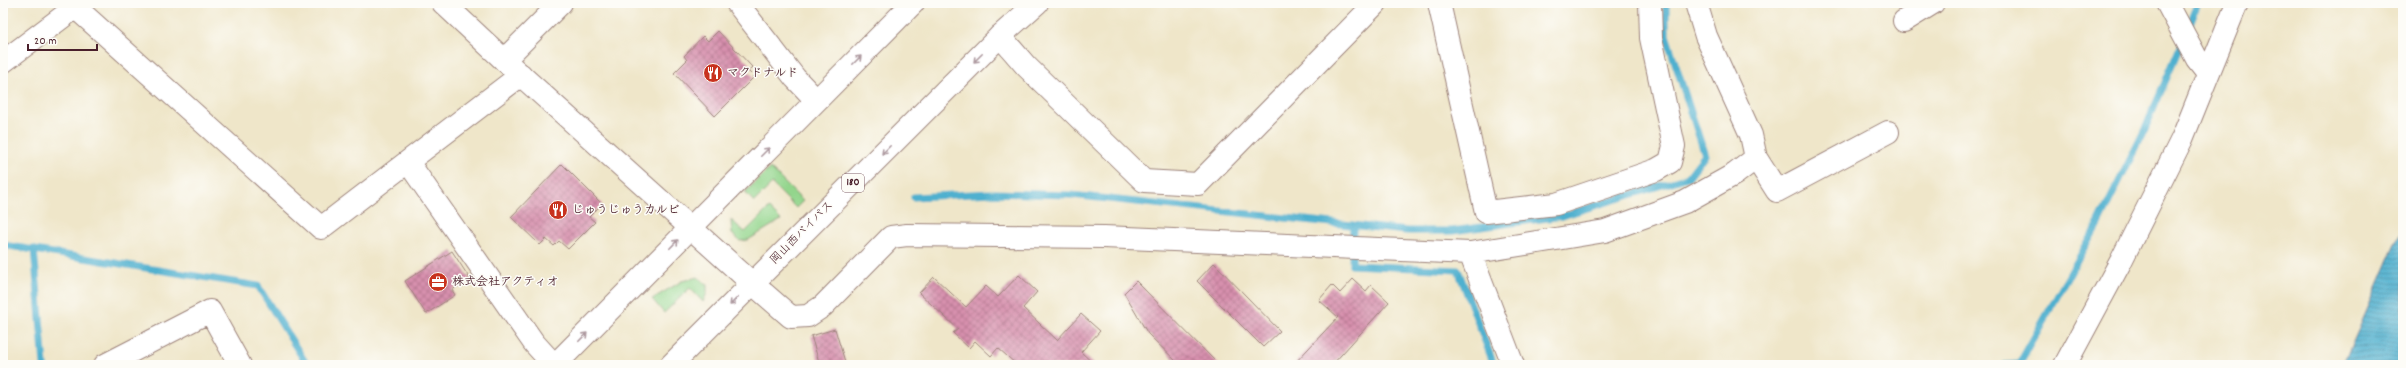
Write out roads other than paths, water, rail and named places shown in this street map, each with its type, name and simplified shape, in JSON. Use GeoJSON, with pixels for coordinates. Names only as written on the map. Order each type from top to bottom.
{"type":"FeatureCollection","features":[{"type":"Feature","properties":{"kind":"main road"},"geometry":{"type":"LineString","coordinates":[[443,3],[690,228],[792,317],[808,316],[823,306],[891,237],[907,235],[1104,237],[1470,253],[1605,231],[1685,202],[1735,174],[1756,158]]}},
{"type":"Feature","properties":{"kind":"main road"},"geometry":{"type":"LineString","coordinates":[[504,60],[561,3]]}},
{"type":"Feature","properties":{"kind":"main road"},"geometry":{"type":"LineString","coordinates":[[738,3],[795,78],[816,100]]}},
{"type":"Feature","properties":{"kind":"main road"},"geometry":{"type":"LineString","coordinates":[[408,162],[534,342],[555,365],[913,3]]}},
{"type":"Feature","properties":{"kind":"main road","name":"岡山西バイパス"},"geometry":{"type":"LineString","coordinates":[[671,365],[1000,36],[1037,3]]}},
{"type":"Feature","properties":{"kind":"main road"},"geometry":{"type":"LineString","coordinates":[[1000,36],[1026,66],[1144,181],[1198,184],[1376,3]]}},
{"type":"Feature","properties":{"kind":"main road"},"geometry":{"type":"LineString","coordinates":[[1439,3],[1486,212],[1556,204],[1656,170],[1670,162],[1674,146],[1651,38],[1650,3]]}},
{"type":"Feature","properties":{"kind":"main road"},"geometry":{"type":"LineString","coordinates":[[1696,3],[1706,36],[1751,136],[1756,158],[1777,191],[1888,132]]}},
{"type":"Feature","properties":{"kind":"main road"},"geometry":{"type":"LineString","coordinates":[[1904,21],[1933,3]]}},
{"type":"Feature","properties":{"kind":"main road"},"geometry":{"type":"LineString","coordinates":[[2167,3],[2197,59],[2208,73]]}},
{"type":"Feature","properties":{"kind":"main road"},"geometry":{"type":"LineString","coordinates":[[2064,365],[2121,262],[2182,139],[2237,3]]}},
{"type":"Feature","properties":{"kind":"main road"},"geometry":{"type":"LineString","coordinates":[[3,62],[78,5],[322,228],[521,75]]}},
{"type":"Feature","properties":{"kind":"main road"},"geometry":{"type":"LineString","coordinates":[[1470,253],[1513,365]]}},
{"type":"Feature","properties":{"kind":"main road"},"geometry":{"type":"LineString","coordinates":[[105,365],[210,311],[240,365]]}},
{"type":"Feature","properties":{"kind":"water"},"geometry":{"type":"Polygon","coordinates":[[[2403,227],[2403,365],[2341,365],[2347,356],[2403,227]]]}},
{"type":"Feature","properties":{"kind":"waterway"},"geometry":{"type":"LineString","coordinates":[[914,197],[992,193],[1071,195],[1407,231],[1452,231],[1562,216],[1688,177],[1705,155],[1666,35],[1666,3]]}},
{"type":"Feature","properties":{"kind":"waterway"},"geometry":{"type":"LineString","coordinates":[[2187,31],[2198,3]]}},
{"type":"Feature","properties":{"kind":"waterway"},"geometry":{"type":"LineString","coordinates":[[2005,365],[2019,364],[2098,224],[2145,129],[2183,40]]}},
{"type":"Feature","properties":{"kind":"waterway"},"geometry":{"type":"LineString","coordinates":[[1353,225],[1352,265],[1458,270],[1494,365]]}},
{"type":"Feature","properties":{"kind":"waterway"},"geometry":{"type":"LineString","coordinates":[[3,245],[258,286],[307,365]]}},
{"type":"Feature","properties":{"kind":"waterway"},"geometry":{"type":"LineString","coordinates":[[34,249],[44,365]]}},
{"type":"Feature","properties":{"kind":"place","name":"マクドナルド"},"geometry":{"type":"Point","coordinates":[713,73]}},
{"type":"Feature","properties":{"kind":"place","name":"じゅうじゅうカルビ"},"geometry":{"type":"Point","coordinates":[558,210]}},
{"type":"Feature","properties":{"kind":"place","name":"株式会社アクティオ"},"geometry":{"type":"Point","coordinates":[438,282]}}]}
